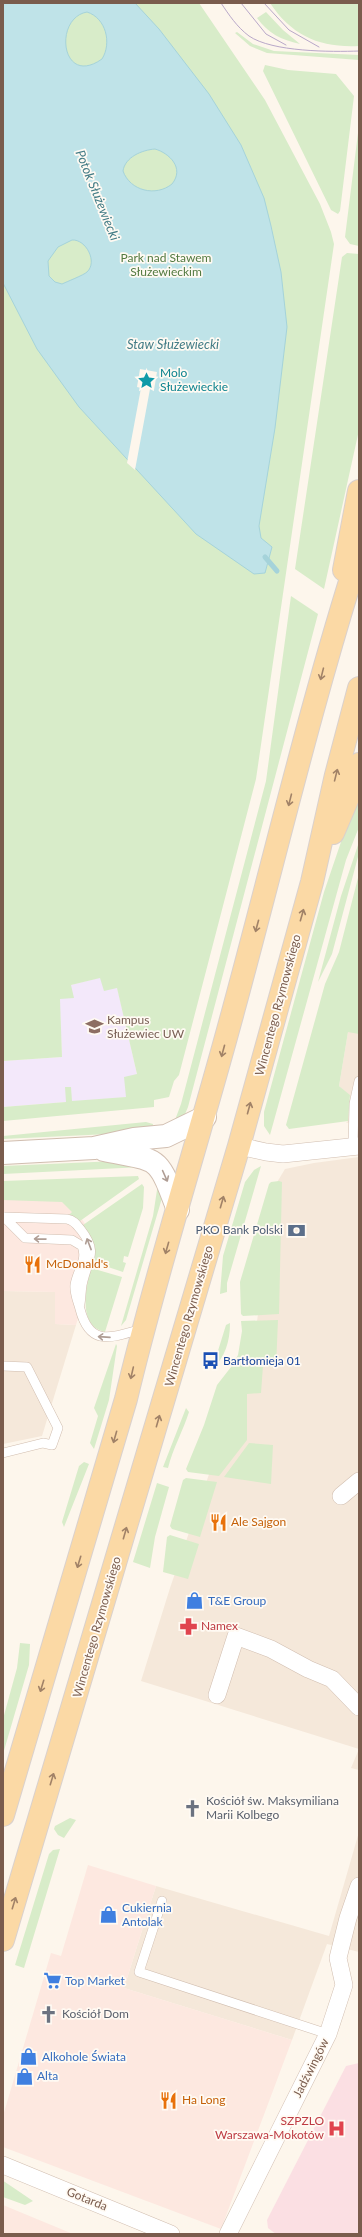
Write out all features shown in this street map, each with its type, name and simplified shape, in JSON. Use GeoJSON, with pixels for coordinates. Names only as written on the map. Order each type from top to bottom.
{"type":"FeatureCollection","features":[{"type":"Feature","properties":{"kind":"main road"},"geometry":{"type":"LineString","coordinates":[[3,1815],[109,1461],[126,1399],[142,1329],[205,1117],[277,853],[332,636],[359,491]]}},
{"type":"Feature","properties":{"kind":"main road"},"geometry":{"type":"LineString","coordinates":[[332,636],[359,553]]}},
{"type":"Feature","properties":{"kind":"main road","name":"Wincentego Rzymowskiego"},"geometry":{"type":"LineString","coordinates":[[3,1940],[239,1146],[312,882],[336,774],[359,688]]}},
{"type":"Feature","properties":{"kind":"main road"},"geometry":{"type":"LineString","coordinates":[[312,882],[348,798],[359,764]]}},
{"type":"Feature","properties":{"kind":"street"},"geometry":{"type":"LineString","coordinates":[[3,1152],[94,1148],[134,1139],[166,1136],[205,1117]]}},
{"type":"Feature","properties":{"kind":"street"},"geometry":{"type":"LineString","coordinates":[[239,1146],[283,1154],[356,1147]]}},
{"type":"Feature","properties":{"kind":"street"},"geometry":{"type":"LineString","coordinates":[[94,1148],[142,1156],[150,1160],[160,1168],[165,1175],[178,1210]]}},
{"type":"Feature","properties":{"kind":"street"},"geometry":{"type":"LineString","coordinates":[[341,1496],[359,1481]]}},
{"type":"Feature","properties":{"kind":"street"},"geometry":{"type":"LineString","coordinates":[[217,1695],[236,1636],[271,1649],[308,1669],[332,1679],[359,1707]]}},
{"type":"Feature","properties":{"kind":"street","name":"Jadźwingów"},"geometry":{"type":"LineString","coordinates":[[228,2234],[328,2034],[344,1985],[338,1958],[348,1918],[359,1886]]}},
{"type":"Feature","properties":{"kind":"street","name":"Gotarda"},"geometry":{"type":"LineString","coordinates":[[3,2165],[171,2234]]}},
{"type":"Feature","properties":{"kind":"lane"},"geometry":{"type":"LineString","coordinates":[[356,1147],[354,1104],[359,1081]]}},
{"type":"Feature","properties":{"kind":"lane"},"geometry":{"type":"LineString","coordinates":[[4,1217],[20,1235],[25,1238],[72,1240],[82,1246],[84,1258],[75,1286],[84,1324],[97,1336],[107,1338],[142,1329]]}},
{"type":"Feature","properties":{"kind":"lane"},"geometry":{"type":"LineString","coordinates":[[4,1217],[67,1219],[72,1220],[78,1226],[90,1243],[92,1251],[82,1286],[80,1309]]}},
{"type":"Feature","properties":{"kind":"lane"},"geometry":{"type":"LineString","coordinates":[[3,1366],[27,1367],[58,1428],[52,1445],[43,1443],[3,1453]]}},
{"type":"Feature","properties":{"kind":"lane"},"geometry":{"type":"LineString","coordinates":[[162,1901],[139,1972],[328,2034]]}},
{"type":"Feature","properties":{"kind":"shaded area","name":"Kampus Służewiec UW"},"geometry":{"type":"Polygon","coordinates":[[[114,974],[142,1096],[3,1107],[3,1061],[62,1057],[59,988],[114,974]]]}},
{"type":"Feature","properties":{"kind":"shaded area"},"geometry":{"type":"Polygon","coordinates":[[[359,983],[359,1121],[346,1123],[348,1121],[350,1096],[339,1086],[348,1032],[359,983]]]}},
{"type":"Feature","properties":{"kind":"shaded area"},"geometry":{"type":"Polygon","coordinates":[[[359,1157],[359,1749],[141,1681],[170,1588],[254,1343],[276,1184],[285,1169],[314,1163],[359,1157]]]}},
{"type":"Feature","properties":{"kind":"shaded area"},"geometry":{"type":"Polygon","coordinates":[[[3,1199],[69,1200],[100,1246],[76,1325],[55,1324],[55,1292],[3,1291],[3,1199]]]}},
{"type":"Feature","properties":{"kind":"shaded area"},"geometry":{"type":"Polygon","coordinates":[[[3,1291],[55,1292],[55,1324],[76,1325],[42,1436],[3,1444],[3,1291]]]}},
{"type":"Feature","properties":{"kind":"shaded area"},"geometry":{"type":"Polygon","coordinates":[[[359,1749],[359,1770],[351,1768],[359,1749]]]}},
{"type":"Feature","properties":{"kind":"shaded area"},"geometry":{"type":"Polygon","coordinates":[[[359,1832],[359,1952],[327,1944],[292,2040],[124,1988],[156,1886],[329,1936],[359,1832]]]}},
{"type":"Feature","properties":{"kind":"shaded area"},"geometry":{"type":"Polygon","coordinates":[[[88,1865],[156,1886],[124,1988],[292,2040],[221,2229],[3,2147],[3,2116],[51,1953],[61,1956],[88,1865]]]}},
{"type":"Feature","properties":{"kind":"shaded area","name":"SZPZLO Warszawa-Mokotów"},"geometry":{"type":"Polygon","coordinates":[[[359,2063],[359,2234],[276,2234],[268,2228],[267,2220],[346,2066],[359,2063]]]}},
{"type":"Feature","properties":{"kind":"shaded area"},"geometry":{"type":"Polygon","coordinates":[[[3,2205],[73,2234],[3,2234],[3,2205]]]}},
{"type":"Feature","properties":{"kind":"green space","name":"Park nad Stawem Służewieckim"},"geometry":{"type":"Polygon","coordinates":[[[3,3],[199,3],[265,100],[320,204],[334,244],[256,779],[179,1075],[174,1081],[169,1097],[154,1100],[154,1107],[3,1121],[3,1107],[66,1102],[65,1087],[71,1087],[72,1101],[126,1097],[124,1077],[137,1074],[117,988],[104,991],[100,978],[71,985],[74,998],[60,999],[62,1057],[3,1061],[3,3]]]}},
{"type":"Feature","properties":{"kind":"green space"},"geometry":{"type":"Polygon","coordinates":[[[270,3],[359,3],[359,46],[332,45],[308,38],[288,24],[270,3]]]}},
{"type":"Feature","properties":{"kind":"green space"},"geometry":{"type":"Polygon","coordinates":[[[266,12],[283,30],[300,44],[281,38],[270,32],[257,18],[266,12]]]}},
{"type":"Feature","properties":{"kind":"green space"},"geometry":{"type":"Polygon","coordinates":[[[237,32],[253,44],[274,51],[359,55],[359,60],[267,53],[250,46],[235,33],[237,32]]]}},
{"type":"Feature","properties":{"kind":"green space"},"geometry":{"type":"Polygon","coordinates":[[[265,65],[288,70],[336,74],[354,96],[340,211],[338,214],[331,210],[263,71],[265,65]]]}},
{"type":"Feature","properties":{"kind":"green space"},"geometry":{"type":"Polygon","coordinates":[[[359,125],[359,246],[350,244],[345,237],[359,125]]]}},
{"type":"Feature","properties":{"kind":"green space"},"geometry":{"type":"Polygon","coordinates":[[[347,253],[359,254],[359,430],[324,589],[295,569],[342,257],[347,253]]]}},
{"type":"Feature","properties":{"kind":"green space"},"geometry":{"type":"Polygon","coordinates":[[[291,596],[318,614],[188,1107],[183,1119],[172,1128],[181,1104],[266,781],[291,596]]]}},
{"type":"Feature","properties":{"kind":"green space"},"geometry":{"type":"Polygon","coordinates":[[[359,789],[359,827],[346,860],[270,1135],[264,1126],[264,1112],[324,892],[359,789]]]}},
{"type":"Feature","properties":{"kind":"green space"},"geometry":{"type":"Polygon","coordinates":[[[359,842],[359,853],[332,954],[318,982],[341,896],[359,842]]]}},
{"type":"Feature","properties":{"kind":"green space"},"geometry":{"type":"Polygon","coordinates":[[[359,874],[359,1034],[348,1032],[339,1086],[350,1095],[348,1121],[289,1129],[286,1125],[325,984],[339,952],[359,874]]]}},
{"type":"Feature","properties":{"kind":"green space"},"geometry":{"type":"Polygon","coordinates":[[[146,1122],[153,1124],[152,1132],[3,1139],[3,1136],[146,1122]]]}},
{"type":"Feature","properties":{"kind":"green space"},"geometry":{"type":"Polygon","coordinates":[[[117,1161],[142,1167],[3,1174],[3,1166],[117,1161]]]}},
{"type":"Feature","properties":{"kind":"green space"},"geometry":{"type":"Polygon","coordinates":[[[261,1166],[227,1283],[227,1292],[220,1294],[223,1256],[245,1182],[254,1170],[261,1166]]]}},
{"type":"Feature","properties":{"kind":"green space"},"geometry":{"type":"Polygon","coordinates":[[[138,1176],[139,1179],[80,1221],[69,1215],[72,1212],[62,1202],[3,1200],[3,1181],[138,1176]]]}},
{"type":"Feature","properties":{"kind":"green space"},"geometry":{"type":"Polygon","coordinates":[[[159,1177],[162,1198],[126,1320],[121,1326],[153,1216],[159,1177]]]}},
{"type":"Feature","properties":{"kind":"green space"},"geometry":{"type":"Polygon","coordinates":[[[271,1182],[282,1182],[279,1314],[243,1316],[241,1314],[240,1282],[269,1184],[271,1182]]]}},
{"type":"Feature","properties":{"kind":"green space"},"geometry":{"type":"Polygon","coordinates":[[[142,1184],[144,1187],[143,1208],[128,1257],[124,1256],[123,1262],[126,1263],[123,1272],[93,1262],[94,1247],[91,1238],[83,1225],[142,1184]]]}},
{"type":"Feature","properties":{"kind":"green space"},"geometry":{"type":"Polygon","coordinates":[[[91,1268],[122,1277],[105,1332],[96,1328],[90,1322],[87,1314],[86,1295],[91,1268]]]}},
{"type":"Feature","properties":{"kind":"green space"},"geometry":{"type":"Polygon","coordinates":[[[278,1320],[276,1367],[263,1366],[261,1393],[247,1394],[247,1440],[219,1476],[188,1472],[186,1469],[204,1425],[217,1385],[238,1355],[242,1331],[241,1321],[278,1320]]]}},
{"type":"Feature","properties":{"kind":"green space"},"geometry":{"type":"Polygon","coordinates":[[[230,1323],[226,1349],[217,1365],[212,1370],[226,1325],[230,1323]]]}},
{"type":"Feature","properties":{"kind":"green space"},"geometry":{"type":"Polygon","coordinates":[[[116,1344],[117,1346],[109,1400],[94,1449],[90,1443],[98,1416],[94,1408],[116,1344]]]}},
{"type":"Feature","properties":{"kind":"green space"},"geometry":{"type":"Polygon","coordinates":[[[186,1408],[189,1412],[168,1468],[163,1467],[186,1408]]]}},
{"type":"Feature","properties":{"kind":"green space"},"geometry":{"type":"Polygon","coordinates":[[[249,1443],[273,1445],[271,1484],[224,1477],[249,1443]]]}},
{"type":"Feature","properties":{"kind":"green space"},"geometry":{"type":"Polygon","coordinates":[[[84,1462],[89,1464],[64,1527],[62,1522],[79,1466],[84,1462]]]}},
{"type":"Feature","properties":{"kind":"green space"},"geometry":{"type":"Polygon","coordinates":[[[186,1478],[217,1482],[200,1537],[172,1529],[170,1526],[183,1480],[186,1478]]]}},
{"type":"Feature","properties":{"kind":"green space"},"geometry":{"type":"Polygon","coordinates":[[[157,1483],[169,1487],[155,1537],[150,1568],[133,1562],[157,1483]]]}},
{"type":"Feature","properties":{"kind":"green space"},"geometry":{"type":"Polygon","coordinates":[[[170,1535],[199,1544],[188,1579],[163,1572],[167,1537],[170,1535]]]}},
{"type":"Feature","properties":{"kind":"green space"},"geometry":{"type":"Polygon","coordinates":[[[20,1643],[30,1644],[29,1665],[3,1754],[3,1719],[17,1668],[20,1643]]]}},
{"type":"Feature","properties":{"kind":"green space"},"geometry":{"type":"Polygon","coordinates":[[[70,1818],[76,1820],[64,1838],[58,1835],[54,1829],[55,1826],[70,1818]]]}},
{"type":"Feature","properties":{"kind":"green space"},"geometry":{"type":"Polygon","coordinates":[[[60,1849],[24,1968],[15,1965],[49,1854],[53,1850],[60,1849]]]}},
{"type":"Feature","properties":{"kind":"green space"},"geometry":{"type":"Polygon","coordinates":[[[3,2181],[33,2201],[25,2205],[3,2197],[3,2181]]]}},
{"type":"Feature","properties":{"kind":"water","name":"Staw Służewiecki"},"geometry":{"type":"Polygon","coordinates":[[[3,3],[135,3],[159,29],[209,94],[241,145],[264,198],[271,226],[281,272],[287,327],[275,428],[259,526],[261,538],[272,547],[265,573],[254,574],[196,534],[79,407],[37,349],[3,283],[3,3]],[[87,12],[76,17],[69,26],[66,37],[66,49],[70,58],[78,65],[88,66],[102,59],[107,46],[107,39],[103,25],[94,15],[87,12]],[[155,149],[135,155],[131,158],[124,166],[123,171],[126,178],[131,183],[144,190],[151,191],[166,188],[172,184],[176,178],[177,172],[174,162],[160,151],[155,149]],[[72,240],[58,247],[48,261],[49,276],[55,282],[62,284],[87,272],[90,268],[91,257],[86,247],[82,243],[72,240]]]}},
{"type":"Feature","properties":{"kind":"pier"},"geometry":{"type":"Polygon","coordinates":[[[140,369],[157,372],[154,390],[150,389],[135,470],[127,463],[141,388],[137,387],[140,369]]]}},
{"type":"Feature","properties":{"kind":"waterway","name":"Potok Służewiecki"},"geometry":{"type":"LineString","coordinates":[[265,557],[277,571]]}},
{"type":"Feature","properties":{"kind":"tram line"},"geometry":{"type":"LineString","coordinates":[[221,3],[241,29],[249,36],[259,41],[272,45],[302,50],[359,51]]}},
{"type":"Feature","properties":{"kind":"tram line"},"geometry":{"type":"LineString","coordinates":[[241,3],[266,34],[286,45]]}},
{"type":"Feature","properties":{"kind":"tram line"},"geometry":{"type":"LineString","coordinates":[[264,3],[289,30],[319,47]]}},
{"type":"Feature","properties":{"kind":"place","name":"Molo Służewieckie"},"geometry":{"type":"Point","coordinates":[147,380]}},
{"type":"Feature","properties":{"kind":"place","name":"Kampus Służewiec UW"},"geometry":{"type":"Point","coordinates":[94,1027]}},
{"type":"Feature","properties":{"kind":"place","name":"PKO Bank Polski"},"geometry":{"type":"Point","coordinates":[296,1230]}},
{"type":"Feature","properties":{"kind":"place","name":"McDonald's"},"geometry":{"type":"Point","coordinates":[33,1264]}},
{"type":"Feature","properties":{"kind":"place","name":"Bartłomieja 01"},"geometry":{"type":"Point","coordinates":[210,1361]}},
{"type":"Feature","properties":{"kind":"place","name":"Ale Sajgon"},"geometry":{"type":"Point","coordinates":[218,1522]}},
{"type":"Feature","properties":{"kind":"place","name":"T&E Group"},"geometry":{"type":"Point","coordinates":[195,1601]}},
{"type":"Feature","properties":{"kind":"place","name":"Namex"},"geometry":{"type":"Point","coordinates":[188,1626]}},
{"type":"Feature","properties":{"kind":"place","name":"Kościół św. Maksymiliana Marii Kolbego"},"geometry":{"type":"Point","coordinates":[193,1808]}},
{"type":"Feature","properties":{"kind":"place","name":"Cukiernia Antolak"},"geometry":{"type":"Point","coordinates":[109,1915]}},
{"type":"Feature","properties":{"kind":"place","name":"Top Market"},"geometry":{"type":"Point","coordinates":[52,1981]}},
{"type":"Feature","properties":{"kind":"place","name":"Kościół Dom"},"geometry":{"type":"Point","coordinates":[49,2014]}},
{"type":"Feature","properties":{"kind":"place","name":"Alkohole Świata"},"geometry":{"type":"Point","coordinates":[29,2057]}},
{"type":"Feature","properties":{"kind":"place","name":"Alta"},"geometry":{"type":"Point","coordinates":[24,2076]}},
{"type":"Feature","properties":{"kind":"place","name":"Ha Long"},"geometry":{"type":"Point","coordinates":[169,2100]}},
{"type":"Feature","properties":{"kind":"place","name":"SZPZLO Warszawa-Mokotów"},"geometry":{"type":"Point","coordinates":[337,2128]}}]}
